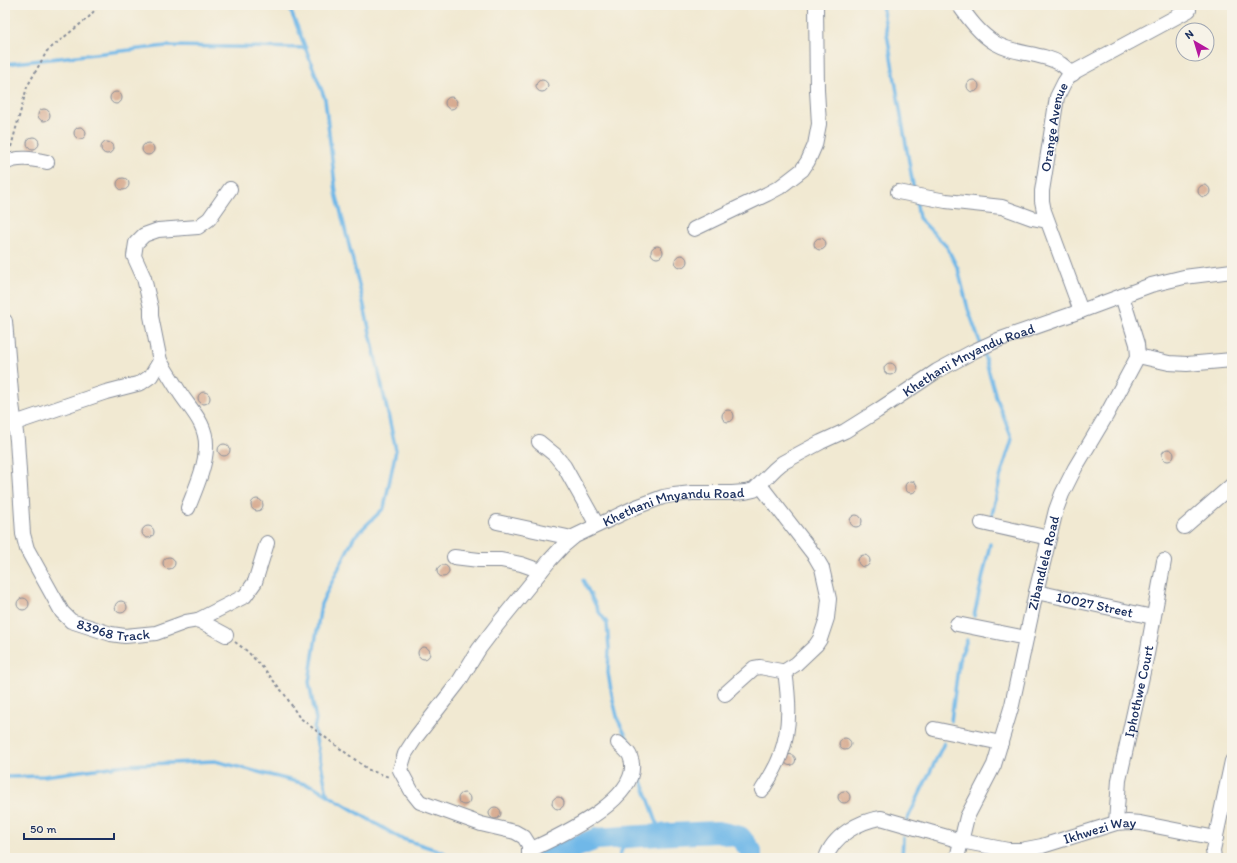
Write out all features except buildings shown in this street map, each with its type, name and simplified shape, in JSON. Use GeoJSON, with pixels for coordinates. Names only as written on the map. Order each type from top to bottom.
{"type":"FeatureCollection","features":[{"type":"Feature","properties":{"kind":"street"},"geometry":{"type":"LineString","coordinates":[[694,229],[780,187],[802,170],[808,161],[815,145],[819,124],[816,5]]}},
{"type":"Feature","properties":{"kind":"street"},"geometry":{"type":"LineString","coordinates":[[959,5],[972,23],[985,36],[996,44],[1013,51],[1047,58],[1061,64],[1073,74]]}},
{"type":"Feature","properties":{"kind":"street","name":"Orange Avenue"},"geometry":{"type":"LineString","coordinates":[[1081,311],[1047,221],[1042,201],[1042,191],[1057,97],[1064,83],[1073,74],[1189,10]]}},
{"type":"Feature","properties":{"kind":"street"},"geometry":{"type":"LineString","coordinates":[[6,162],[19,158],[35,159],[47,162]]}},
{"type":"Feature","properties":{"kind":"street"},"geometry":{"type":"LineString","coordinates":[[188,508],[203,464],[206,448],[205,435],[203,427],[197,417],[160,361],[144,278],[134,256],[136,242],[144,235],[158,230],[198,227],[210,219],[230,189]]}},
{"type":"Feature","properties":{"kind":"street"},"geometry":{"type":"LineString","coordinates":[[898,192],[946,201],[1002,206],[1032,218],[1047,221]]}},
{"type":"Feature","properties":{"kind":"street","name":"Khethani Mnyandu Road"},"geometry":{"type":"LineString","coordinates":[[530,854],[527,841],[515,832],[481,824],[420,802],[400,770],[405,754],[416,737],[458,683],[479,649],[541,571],[572,538],[642,504],[663,497],[692,493],[745,492],[754,490],[782,463],[845,431],[937,371],[998,340],[1151,285],[1184,277],[1232,271]]}},
{"type":"Feature","properties":{"kind":"street"},"geometry":{"type":"LineString","coordinates":[[1122,296],[1137,344],[1138,356],[1169,363],[1187,364],[1232,360]]}},
{"type":"Feature","properties":{"kind":"street","name":"83968 Track"},"geometry":{"type":"LineString","coordinates":[[5,321],[15,423],[23,534],[27,549],[62,612],[71,621],[111,634],[125,636],[156,633],[186,622],[198,620],[245,596],[255,582],[267,543]]}},
{"type":"Feature","properties":{"kind":"street","name":"Zibandlela Road"},"geometry":{"type":"LineString","coordinates":[[957,858],[967,818],[994,765],[1012,705],[1036,592],[1056,510],[1075,468],[1106,416],[1138,356]]}},
{"type":"Feature","properties":{"kind":"street"},"geometry":{"type":"LineString","coordinates":[[15,423],[106,392],[141,383],[151,376],[160,361]]}},
{"type":"Feature","properties":{"kind":"street"},"geometry":{"type":"LineString","coordinates":[[539,442],[555,454],[564,466],[597,525]]}},
{"type":"Feature","properties":{"kind":"street"},"geometry":{"type":"LineString","coordinates":[[725,694],[754,668],[760,667],[786,671],[796,664],[820,639],[827,618],[829,599],[822,568],[819,562],[760,485]]}},
{"type":"Feature","properties":{"kind":"street"},"geometry":{"type":"LineString","coordinates":[[1184,527],[1232,485]]}},
{"type":"Feature","properties":{"kind":"street"},"geometry":{"type":"LineString","coordinates":[[497,522],[572,538]]}},
{"type":"Feature","properties":{"kind":"street"},"geometry":{"type":"LineString","coordinates":[[982,522],[1050,538]]}},
{"type":"Feature","properties":{"kind":"street"},"geometry":{"type":"LineString","coordinates":[[454,557],[479,560],[501,560],[521,564],[541,571]]}},
{"type":"Feature","properties":{"kind":"street","name":"Iphothwe Court"},"geometry":{"type":"LineString","coordinates":[[1116,822],[1119,780],[1147,654],[1164,561]]}},
{"type":"Feature","properties":{"kind":"street","name":"10027 Street"},"geometry":{"type":"LineString","coordinates":[[1036,592],[1153,617]]}},
{"type":"Feature","properties":{"kind":"street"},"geometry":{"type":"LineString","coordinates":[[198,620],[226,635]]}},
{"type":"Feature","properties":{"kind":"street"},"geometry":{"type":"LineString","coordinates":[[957,624],[1026,638]]}},
{"type":"Feature","properties":{"kind":"street"},"geometry":{"type":"LineString","coordinates":[[762,790],[781,755],[784,744],[789,715],[786,671]]}},
{"type":"Feature","properties":{"kind":"street"},"geometry":{"type":"LineString","coordinates":[[934,729],[1001,743]]}},
{"type":"Feature","properties":{"kind":"street"},"geometry":{"type":"LineString","coordinates":[[530,854],[581,824],[607,805],[624,789],[631,774],[632,765],[630,756],[618,743]]}},
{"type":"Feature","properties":{"kind":"street"},"geometry":{"type":"LineString","coordinates":[[1214,858],[1213,850],[1232,760]]}},
{"type":"Feature","properties":{"kind":"street"},"geometry":{"type":"LineString","coordinates":[[826,858],[834,842],[855,826],[872,819],[881,818],[961,841]]}},
{"type":"Feature","properties":{"kind":"street","name":"Ikhwezi Way"},"geometry":{"type":"LineString","coordinates":[[961,841],[1008,850],[1021,850],[1042,846],[1116,822],[1140,823],[1216,838]]}},
{"type":"Feature","properties":{"kind":"path"},"geometry":{"type":"LineString","coordinates":[[6,162],[27,87],[47,51],[89,18],[99,5]]}},
{"type":"Feature","properties":{"kind":"path"},"geometry":{"type":"LineString","coordinates":[[226,635],[247,651],[285,695],[299,717],[369,770],[407,783]]}},
{"type":"Feature","properties":{"kind":"waterway"},"geometry":{"type":"LineString","coordinates":[[288,5],[325,99],[336,193],[362,297],[396,450],[384,508],[354,537],[321,604],[309,682],[316,720],[314,729],[327,794]]}},
{"type":"Feature","properties":{"kind":"waterway"},"geometry":{"type":"LineString","coordinates":[[882,5],[914,191]]}},
{"type":"Feature","properties":{"kind":"waterway"},"geometry":{"type":"LineString","coordinates":[[5,64],[166,46],[306,48]]}},
{"type":"Feature","properties":{"kind":"waterway"},"geometry":{"type":"LineString","coordinates":[[916,199],[919,218],[947,247],[958,269],[968,309],[981,345]]}},
{"type":"Feature","properties":{"kind":"waterway"},"geometry":{"type":"LineString","coordinates":[[983,351],[996,397],[1012,439],[1000,478],[991,520]]}},
{"type":"Feature","properties":{"kind":"waterway"},"geometry":{"type":"LineString","coordinates":[[974,616],[990,544]]}},
{"type":"Feature","properties":{"kind":"waterway"},"geometry":{"type":"LineString","coordinates":[[583,580],[599,612],[607,623],[609,648],[608,673],[613,700],[618,720],[632,748]]}},
{"type":"Feature","properties":{"kind":"waterway"},"geometry":{"type":"LineString","coordinates":[[951,721],[959,660],[967,640]]}},
{"type":"Feature","properties":{"kind":"waterway"},"geometry":{"type":"LineString","coordinates":[[907,820],[944,743]]}},
{"type":"Feature","properties":{"kind":"waterway"},"geometry":{"type":"LineString","coordinates":[[5,777],[44,776],[125,765],[215,761],[313,786],[400,838],[443,852],[452,858]]}},
{"type":"Feature","properties":{"kind":"waterway"},"geometry":{"type":"LineString","coordinates":[[637,767],[661,834]]}},
{"type":"Feature","properties":{"kind":"waterway"},"geometry":{"type":"LineString","coordinates":[[547,858],[596,839],[718,832],[740,837],[751,851],[751,858]]}},
{"type":"Feature","properties":{"kind":"waterway"},"geometry":{"type":"LineString","coordinates":[[619,858],[626,837]]}},
{"type":"Feature","properties":{"kind":"waterway"},"geometry":{"type":"LineString","coordinates":[[902,858],[903,838]]}}]}
